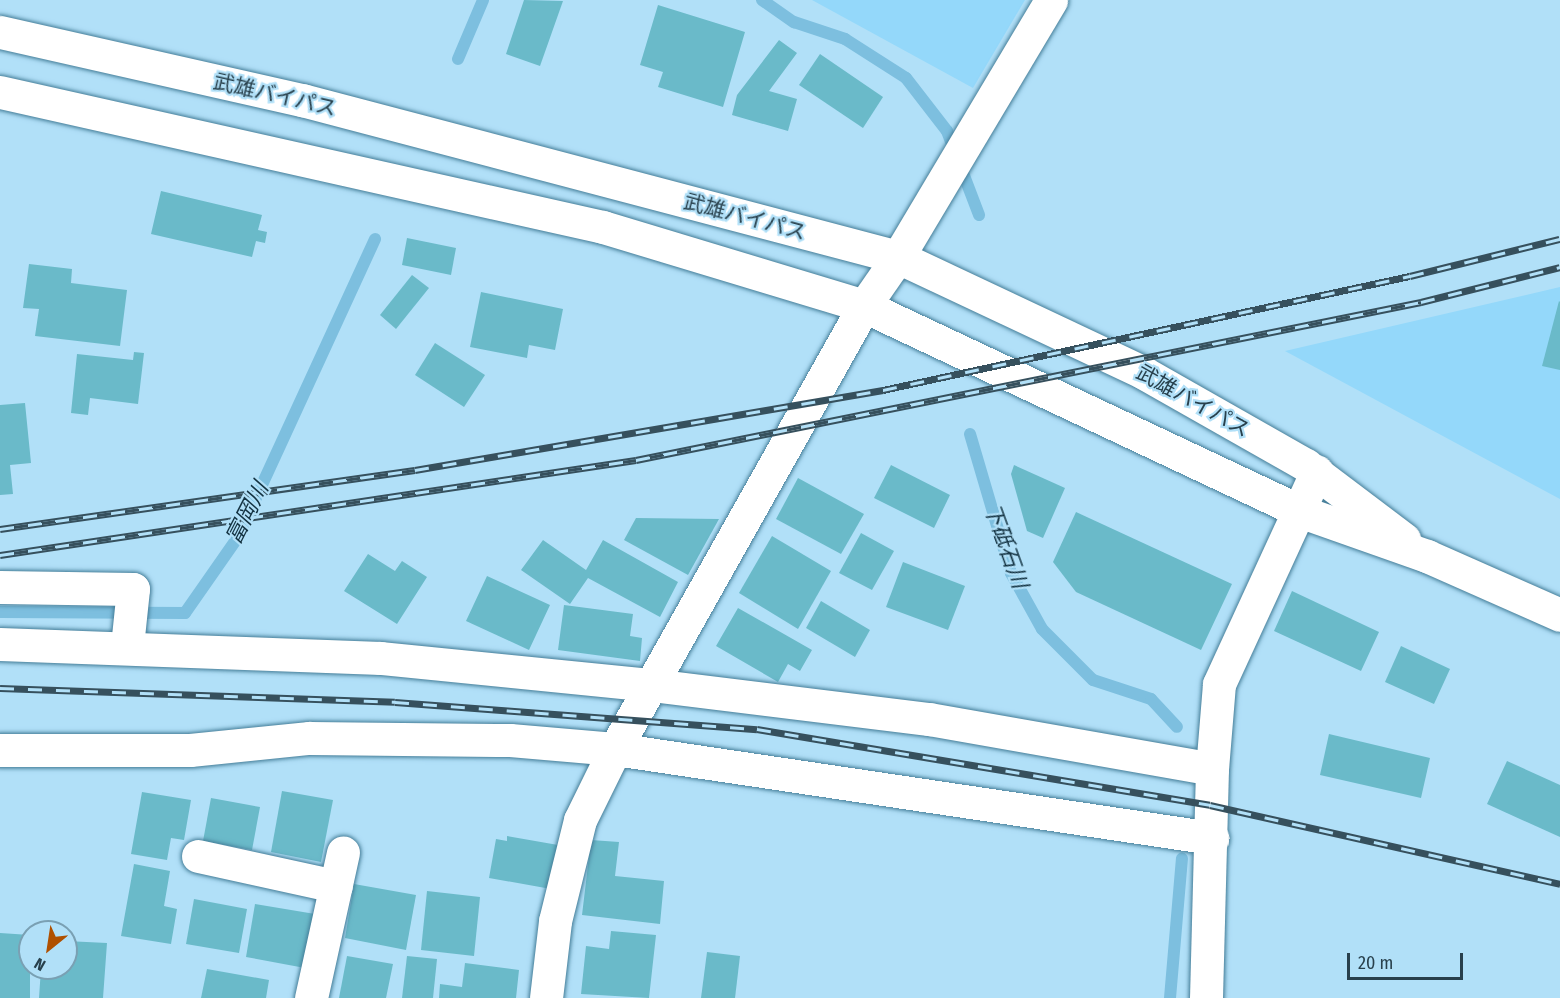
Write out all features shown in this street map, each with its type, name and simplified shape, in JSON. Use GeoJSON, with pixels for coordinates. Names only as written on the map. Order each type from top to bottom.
{"type":"FeatureCollection","features":[{"type":"Feature","properties":{"kind":"main road"},"geometry":{"type":"LineString","coordinates":[[546,998],[555,921],[580,820],[615,748],[864,306],[898,257],[1051,0]]}},
{"type":"Feature","properties":{"kind":"main road","name":"武雄バイパス"},"geometry":{"type":"LineString","coordinates":[[0,32],[302,100],[898,257],[1144,373],[1317,471],[1426,556]]}},
{"type":"Feature","properties":{"kind":"main road","name":"武雄バイパス"},"geometry":{"type":"LineString","coordinates":[[0,92],[603,227],[864,306],[1299,510],[1426,556],[1560,615]]}},
{"type":"Feature","properties":{"kind":"main road"},"geometry":{"type":"LineString","coordinates":[[1206,998],[1212,838],[1212,769],[1219,684],[1317,471]]}},
{"type":"Feature","properties":{"kind":"main road"},"geometry":{"type":"LineString","coordinates":[[0,587],[133,590],[127,646]]}},
{"type":"Feature","properties":{"kind":"main road"},"geometry":{"type":"LineString","coordinates":[[0,644],[127,646],[381,658],[651,685],[929,719],[1212,769]]}},
{"type":"Feature","properties":{"kind":"main road"},"geometry":{"type":"LineString","coordinates":[[0,750],[190,750],[309,738],[394,736],[615,748],[1212,838]]}},
{"type":"Feature","properties":{"kind":"main road"},"geometry":{"type":"LineString","coordinates":[[311,998],[344,852]]}},
{"type":"Feature","properties":{"kind":"main road"},"geometry":{"type":"LineString","coordinates":[[198,856],[336,886]]}},
{"type":"Feature","properties":{"kind":"shaded area"},"geometry":{"type":"Polygon","coordinates":[[[812,0],[1025,0],[973,88],[812,0]]]}},
{"type":"Feature","properties":{"kind":"shaded area"},"geometry":{"type":"Polygon","coordinates":[[[1560,287],[1560,499],[1285,351],[1560,287]]]}},
{"type":"Feature","properties":{"kind":"building"},"geometry":{"type":"Polygon","coordinates":[[[524,0],[563,1],[540,66],[506,54],[524,0]]]}},
{"type":"Feature","properties":{"kind":"building"},"geometry":{"type":"Polygon","coordinates":[[[658,5],[745,32],[723,107],[658,87],[663,72],[640,65],[658,5]]]}},
{"type":"Feature","properties":{"kind":"building"},"geometry":{"type":"Polygon","coordinates":[[[779,40],[797,53],[769,91],[797,99],[788,131],[732,115],[737,95],[779,40]]]}},
{"type":"Feature","properties":{"kind":"building"},"geometry":{"type":"Polygon","coordinates":[[[820,54],[883,97],[863,128],[799,85],[820,54]]]}},
{"type":"Feature","properties":{"kind":"building"},"geometry":{"type":"Polygon","coordinates":[[[161,191],[262,215],[258,230],[267,232],[265,243],[256,241],[252,257],[151,234],[161,191]]]}},
{"type":"Feature","properties":{"kind":"building"},"geometry":{"type":"Polygon","coordinates":[[[407,238],[456,248],[451,275],[402,265],[407,238]]]}},
{"type":"Feature","properties":{"kind":"building"},"geometry":{"type":"Polygon","coordinates":[[[29,264],[72,269],[71,283],[127,290],[120,346],[35,336],[39,309],[23,308],[29,264]]]}},
{"type":"Feature","properties":{"kind":"building"},"geometry":{"type":"Polygon","coordinates":[[[412,275],[429,288],[396,329],[380,315],[412,275]]]}},
{"type":"Feature","properties":{"kind":"building"},"geometry":{"type":"Polygon","coordinates":[[[481,292],[563,309],[555,350],[529,345],[527,358],[470,347],[481,292]]]}},
{"type":"Feature","properties":{"kind":"building"},"geometry":{"type":"Polygon","coordinates":[[[1560,302],[1560,370],[1542,366],[1560,302]]]}},
{"type":"Feature","properties":{"kind":"building"},"geometry":{"type":"Polygon","coordinates":[[[435,343],[485,375],[464,407],[415,375],[435,343]]]}},
{"type":"Feature","properties":{"kind":"building"},"geometry":{"type":"Polygon","coordinates":[[[134,352],[144,353],[138,404],[90,398],[88,415],[71,413],[77,354],[133,360],[134,352]]]}},
{"type":"Feature","properties":{"kind":"building"},"geometry":{"type":"Polygon","coordinates":[[[25,403],[31,463],[10,465],[13,494],[0,495],[0,405],[25,403]]]}},
{"type":"Feature","properties":{"kind":"building"},"geometry":{"type":"Polygon","coordinates":[[[891,465],[950,495],[934,528],[874,498],[891,465]]]}},
{"type":"Feature","properties":{"kind":"building"},"geometry":{"type":"Polygon","coordinates":[[[1014,465],[1065,488],[1043,538],[1027,531],[1011,474],[1014,465]]]}},
{"type":"Feature","properties":{"kind":"building"},"geometry":{"type":"Polygon","coordinates":[[[798,478],[864,514],[841,554],[776,519],[798,478]]]}},
{"type":"Feature","properties":{"kind":"building"},"geometry":{"type":"Polygon","coordinates":[[[1076,512],[1232,584],[1201,650],[1076,592],[1053,562],[1076,512]]]}},
{"type":"Feature","properties":{"kind":"building"},"geometry":{"type":"Polygon","coordinates":[[[636,518],[719,519],[688,575],[624,540],[636,518]]]}},
{"type":"Feature","properties":{"kind":"building"},"geometry":{"type":"Polygon","coordinates":[[[861,533],[894,551],[872,590],[839,573],[861,533]]]}},
{"type":"Feature","properties":{"kind":"building"},"geometry":{"type":"Polygon","coordinates":[[[772,536],[831,571],[798,629],[739,593],[772,536]]]}},
{"type":"Feature","properties":{"kind":"building"},"geometry":{"type":"Polygon","coordinates":[[[543,540],[586,570],[603,540],[678,582],[660,617],[588,578],[570,604],[521,570],[543,540]]]}},
{"type":"Feature","properties":{"kind":"building"},"geometry":{"type":"Polygon","coordinates":[[[368,554],[395,571],[402,561],[427,577],[397,624],[344,591],[368,554]]]}},
{"type":"Feature","properties":{"kind":"building"},"geometry":{"type":"Polygon","coordinates":[[[903,562],[965,586],[948,630],[886,607],[903,562]]]}},
{"type":"Feature","properties":{"kind":"building"},"geometry":{"type":"Polygon","coordinates":[[[487,576],[550,605],[529,650],[466,621],[487,576]]]}},
{"type":"Feature","properties":{"kind":"building"},"geometry":{"type":"Polygon","coordinates":[[[1292,591],[1379,632],[1361,671],[1274,631],[1292,591]]]}},
{"type":"Feature","properties":{"kind":"building"},"geometry":{"type":"Polygon","coordinates":[[[821,601],[870,630],[855,657],[806,628],[821,601]]]}},
{"type":"Feature","properties":{"kind":"building"},"geometry":{"type":"Polygon","coordinates":[[[564,605],[633,614],[630,636],[642,638],[640,661],[558,650],[564,605]]]}},
{"type":"Feature","properties":{"kind":"building"},"geometry":{"type":"Polygon","coordinates":[[[738,608],[812,650],[800,671],[788,664],[778,682],[716,646],[738,608]]]}},
{"type":"Feature","properties":{"kind":"building"},"geometry":{"type":"Polygon","coordinates":[[[1401,646],[1450,669],[1434,704],[1385,682],[1401,646]]]}},
{"type":"Feature","properties":{"kind":"building"},"geometry":{"type":"Polygon","coordinates":[[[1329,734],[1430,758],[1421,798],[1320,775],[1329,734]]]}},
{"type":"Feature","properties":{"kind":"building"},"geometry":{"type":"Polygon","coordinates":[[[1507,761],[1560,785],[1560,837],[1487,804],[1507,761]]]}},
{"type":"Feature","properties":{"kind":"building"},"geometry":{"type":"Polygon","coordinates":[[[282,791],[333,800],[321,862],[271,852],[282,791]]]}},
{"type":"Feature","properties":{"kind":"building"},"geometry":{"type":"Polygon","coordinates":[[[142,792],[191,800],[184,840],[171,838],[167,860],[131,854],[142,792]]]}},
{"type":"Feature","properties":{"kind":"building"},"geometry":{"type":"Polygon","coordinates":[[[211,798],[260,807],[252,850],[203,841],[211,798]]]}},
{"type":"Feature","properties":{"kind":"building"},"geometry":{"type":"Polygon","coordinates":[[[507,836],[558,845],[551,889],[489,878],[496,839],[507,841],[507,836]]]}},
{"type":"Feature","properties":{"kind":"building"},"geometry":{"type":"Polygon","coordinates":[[[591,840],[619,842],[615,876],[664,881],[660,924],[582,915],[591,840]]]}},
{"type":"Feature","properties":{"kind":"building"},"geometry":{"type":"Polygon","coordinates":[[[134,864],[170,871],[164,906],[177,909],[171,944],[121,936],[134,864]]]}},
{"type":"Feature","properties":{"kind":"building"},"geometry":{"type":"Polygon","coordinates":[[[354,884],[416,895],[406,950],[345,938],[354,884]]]}},
{"type":"Feature","properties":{"kind":"building"},"geometry":{"type":"Polygon","coordinates":[[[427,891],[480,897],[474,956],[421,950],[427,891]]]}},
{"type":"Feature","properties":{"kind":"building"},"geometry":{"type":"Polygon","coordinates":[[[194,899],[247,909],[239,953],[186,944],[194,899]]]}},
{"type":"Feature","properties":{"kind":"building"},"geometry":{"type":"Polygon","coordinates":[[[255,904],[315,914],[305,968],[246,957],[255,904]]]}},
{"type":"Feature","properties":{"kind":"building"},"geometry":{"type":"Polygon","coordinates":[[[611,931],[656,935],[649,998],[581,994],[586,946],[609,949],[611,931]]]}},
{"type":"Feature","properties":{"kind":"building"},"geometry":{"type":"Polygon","coordinates":[[[0,933],[18,934],[18,980],[30,980],[30,998],[0,998],[0,933]]]}},
{"type":"Feature","properties":{"kind":"building"},"geometry":{"type":"Polygon","coordinates":[[[78,942],[107,943],[103,998],[39,998],[40,980],[78,980],[78,942]]]}},
{"type":"Feature","properties":{"kind":"building"},"geometry":{"type":"Polygon","coordinates":[[[707,952],[740,956],[735,998],[701,998],[707,952]]]}},
{"type":"Feature","properties":{"kind":"building"},"geometry":{"type":"Polygon","coordinates":[[[347,956],[393,964],[386,998],[339,998],[347,956]]]}},
{"type":"Feature","properties":{"kind":"building"},"geometry":{"type":"Polygon","coordinates":[[[407,956],[437,959],[433,998],[402,998],[407,956]]]}},
{"type":"Feature","properties":{"kind":"building"},"geometry":{"type":"Polygon","coordinates":[[[465,963],[519,970],[516,998],[439,998],[440,984],[462,987],[465,963]]]}},
{"type":"Feature","properties":{"kind":"building"},"geometry":{"type":"Polygon","coordinates":[[[207,969],[269,980],[266,998],[201,998],[207,969]]]}},
{"type":"Feature","properties":{"kind":"waterway","name":"富岡川"},"geometry":{"type":"LineString","coordinates":[[458,59],[483,0]]}},
{"type":"Feature","properties":{"kind":"waterway","name":"下砥石川"},"geometry":{"type":"LineString","coordinates":[[762,0],[794,22],[845,39],[906,78],[947,131],[979,215]]}},
{"type":"Feature","properties":{"kind":"waterway","name":"富岡川"},"geometry":{"type":"LineString","coordinates":[[0,612],[185,613],[238,537],[375,239]]}},
{"type":"Feature","properties":{"kind":"waterway","name":"下砥石川"},"geometry":{"type":"LineString","coordinates":[[970,434],[1011,573],[1042,629],[1093,680],[1151,699],[1177,727]]}},
{"type":"Feature","properties":{"kind":"waterway","name":"下砥石川"},"geometry":{"type":"LineString","coordinates":[[1170,998],[1182,859]]}},
{"type":"Feature","properties":{"kind":"railway"},"geometry":{"type":"LineString","coordinates":[[0,529],[415,470],[883,390],[1410,276],[1560,239]]}},
{"type":"Feature","properties":{"kind":"railway"},"geometry":{"type":"LineString","coordinates":[[0,555],[636,460],[1421,302],[1560,267]]}},
{"type":"Feature","properties":{"kind":"railway"},"geometry":{"type":"LineString","coordinates":[[0,688],[395,702],[757,729],[1210,805],[1560,884]]}}]}
